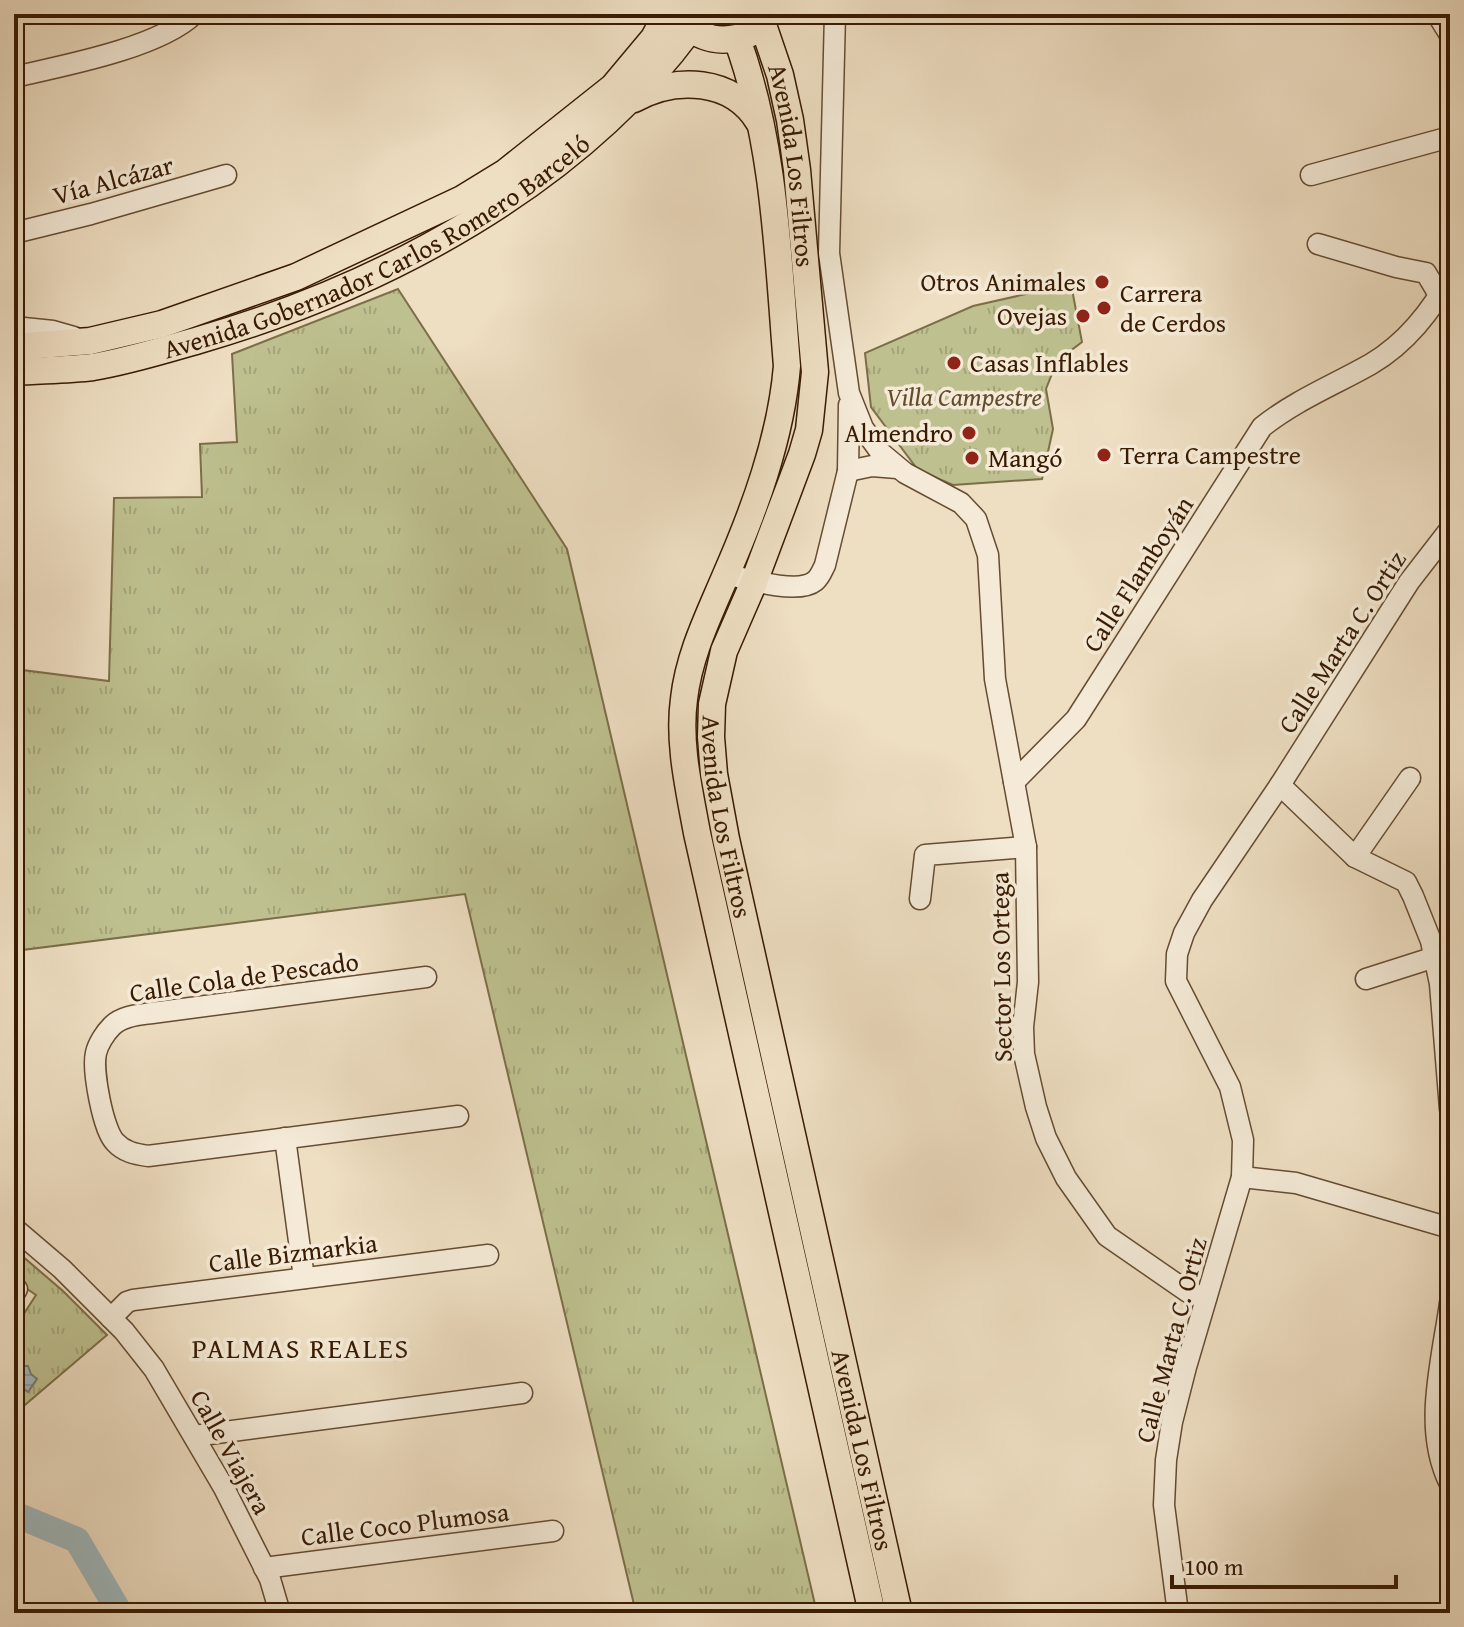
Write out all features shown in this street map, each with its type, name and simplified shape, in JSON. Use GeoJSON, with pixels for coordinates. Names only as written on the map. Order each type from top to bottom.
{"type":"FeatureCollection","features":[{"type":"Feature","properties":{"kind":"main road","name":"Avenida Gobernador Carlos Romero Barceló"},"geometry":{"type":"LineString","coordinates":[[14,347],[90,341],[162,324],[296,277],[462,199],[506,172],[613,87],[654,38],[667,14]]}},
{"type":"Feature","properties":{"kind":"main road"},"geometry":{"type":"LineString","coordinates":[[683,22],[715,40],[737,39],[767,19]]}},
{"type":"Feature","properties":{"kind":"main road","name":"Avenida Los Filtros"},"geometry":{"type":"LineString","coordinates":[[767,19],[790,120],[797,170],[815,372],[809,430],[754,582],[724,651],[712,704],[714,774],[899,1613]]}},
{"type":"Feature","properties":{"kind":"main road","name":"Avenida Gobernador Carlos Romero Barceló"},"geometry":{"type":"LineString","coordinates":[[19,373],[93,367],[148,355],[242,328],[302,306],[380,271],[484,216],[570,153],[625,106],[658,71],[683,22]]}},
{"type":"Feature","properties":{"kind":"main road","name":"Avenida Los Filtros"},"geometry":{"type":"LineString","coordinates":[[737,39],[752,82],[763,131],[785,345],[785,393],[773,448],[727,574],[696,645],[684,698],[682,731],[697,833],[872,1613]]}},
{"type":"Feature","properties":{"kind":"main road"},"geometry":{"type":"LineString","coordinates":[[625,106],[638,97],[661,89],[685,84],[709,85],[743,102],[757,118],[763,131]]}},
{"type":"Feature","properties":{"kind":"street"},"geometry":{"type":"LineString","coordinates":[[14,77],[131,46],[165,33],[194,14]]}},
{"type":"Feature","properties":{"kind":"street"},"geometry":{"type":"LineString","coordinates":[[727,574],[754,582],[797,587],[807,586],[819,576],[829,550],[848,471],[849,393],[829,253],[835,14]]}},
{"type":"Feature","properties":{"kind":"street"},"geometry":{"type":"LineString","coordinates":[[1437,14],[1450,35]]}},
{"type":"Feature","properties":{"kind":"street"},"geometry":{"type":"LineString","coordinates":[[1311,175],[1450,137]]}},
{"type":"Feature","properties":{"kind":"street","name":"Vía Alcázar"},"geometry":{"type":"LineString","coordinates":[[14,233],[226,175]]}},
{"type":"Feature","properties":{"kind":"street"},"geometry":{"type":"LineString","coordinates":[[1318,244],[1426,273],[1439,295]]}},
{"type":"Feature","properties":{"kind":"street","name":"Calle Flamboyán"},"geometry":{"type":"LineString","coordinates":[[1014,782],[1076,719],[1262,427],[1300,400],[1372,363],[1397,345],[1424,317],[1450,276]]}},
{"type":"Feature","properties":{"kind":"street"},"geometry":{"type":"LineString","coordinates":[[14,327],[53,331],[90,341]]}},
{"type":"Feature","properties":{"kind":"street"},"geometry":{"type":"LineString","coordinates":[[849,393],[870,440],[897,468]]}},
{"type":"Feature","properties":{"kind":"street"},"geometry":{"type":"LineString","coordinates":[[848,471],[872,466],[897,468]]}},
{"type":"Feature","properties":{"kind":"street","name":"Sector Los Ortega"},"geometry":{"type":"LineString","coordinates":[[897,468],[961,503],[976,519],[988,555],[995,679],[1026,847],[1028,982],[1023,1027],[1024,1054],[1046,1138],[1066,1178],[1107,1236],[1188,1292],[1206,1298]]}},
{"type":"Feature","properties":{"kind":"street","name":"Calle Marta C. Ortiz"},"geometry":{"type":"LineString","coordinates":[[1178,1613],[1164,1505],[1166,1460],[1172,1422],[1242,1177],[1243,1140],[1238,1113],[1220,1065],[1176,981],[1177,954],[1184,933],[1202,900],[1280,785],[1409,582],[1450,529]]}},
{"type":"Feature","properties":{"kind":"street"},"geometry":{"type":"LineString","coordinates":[[1355,857],[1410,778]]}},
{"type":"Feature","properties":{"kind":"street"},"geometry":{"type":"LineString","coordinates":[[1280,785],[1355,857],[1406,882],[1445,982],[1450,1109]]}},
{"type":"Feature","properties":{"kind":"street"},"geometry":{"type":"LineString","coordinates":[[920,899],[925,855],[1026,847]]}},
{"type":"Feature","properties":{"kind":"street"},"geometry":{"type":"LineString","coordinates":[[1366,979],[1435,957]]}},
{"type":"Feature","properties":{"kind":"street","name":"Calle Cola de Pescado"},"geometry":{"type":"LineString","coordinates":[[426,977],[134,1016],[110,1028],[95,1059],[103,1121],[114,1141],[129,1152],[148,1156],[458,1116]]}},
{"type":"Feature","properties":{"kind":"street"},"geometry":{"type":"LineString","coordinates":[[285,1138],[304,1278]]}},
{"type":"Feature","properties":{"kind":"street"},"geometry":{"type":"LineString","coordinates":[[1242,1177],[1296,1183],[1450,1228]]}},
{"type":"Feature","properties":{"kind":"street","name":"Calle Viajera"},"geometry":{"type":"LineString","coordinates":[[14,1228],[62,1269],[111,1318],[154,1369],[194,1436],[264,1568],[280,1613]]}},
{"type":"Feature","properties":{"kind":"street","name":"Calle Bizmarkia"},"geometry":{"type":"LineString","coordinates":[[111,1318],[133,1300],[488,1255]]}},
{"type":"Feature","properties":{"kind":"street"},"geometry":{"type":"LineString","coordinates":[[1450,1303],[1435,1419],[1440,1458],[1450,1484]]}},
{"type":"Feature","properties":{"kind":"street"},"geometry":{"type":"LineString","coordinates":[[194,1436],[522,1393]]}},
{"type":"Feature","properties":{"kind":"street","name":"Calle Coco Plumosa"},"geometry":{"type":"LineString","coordinates":[[264,1568],[553,1531]]}},
{"type":"Feature","properties":{"kind":"green space","name":"Villa Campestre"},"geometry":{"type":"Polygon","coordinates":[[[1071,284],[1082,342],[1057,361],[1046,389],[1053,429],[1042,479],[953,485],[918,470],[871,407],[865,353],[973,306],[1071,284]]]}},
{"type":"Feature","properties":{"kind":"green space"},"geometry":{"type":"Polygon","coordinates":[[[398,289],[567,549],[817,1613],[636,1613],[465,894],[14,951],[14,669],[109,681],[114,498],[202,497],[200,444],[237,442],[232,354],[398,289]]]}},
{"type":"Feature","properties":{"kind":"green space"},"geometry":{"type":"Polygon","coordinates":[[[14,1249],[63,1291],[107,1335],[19,1410],[14,1407],[14,1329],[36,1295],[14,1280],[14,1249]]]}},
{"type":"Feature","properties":{"kind":"water"},"geometry":{"type":"Polygon","coordinates":[[[14,1363],[28,1366],[37,1379],[28,1392],[24,1389],[21,1394],[14,1390],[14,1363]]]}},
{"type":"Feature","properties":{"kind":"waterway"},"geometry":{"type":"LineString","coordinates":[[14,1514],[77,1540],[120,1613]]}},
{"type":"Feature","properties":{"kind":"place","name":"Otros Animales"},"geometry":{"type":"Point","coordinates":[1102,282]}},
{"type":"Feature","properties":{"kind":"place","name":"Carrera de Cerdos"},"geometry":{"type":"Point","coordinates":[1104,308]}},
{"type":"Feature","properties":{"kind":"place","name":"Ovejas"},"geometry":{"type":"Point","coordinates":[1083,316]}},
{"type":"Feature","properties":{"kind":"place","name":"Casas Inflables"},"geometry":{"type":"Point","coordinates":[954,363]}},
{"type":"Feature","properties":{"kind":"place","name":"Almendro"},"geometry":{"type":"Point","coordinates":[969,433]}},
{"type":"Feature","properties":{"kind":"place","name":"Terra Campestre"},"geometry":{"type":"Point","coordinates":[1104,455]}},
{"type":"Feature","properties":{"kind":"place","name":"Mangó"},"geometry":{"type":"Point","coordinates":[972,458]}},
{"type":"Feature","properties":{"kind":"district","name":"PALMAS REALES"},"geometry":{"type":"Point","coordinates":[301,1348]}}]}
